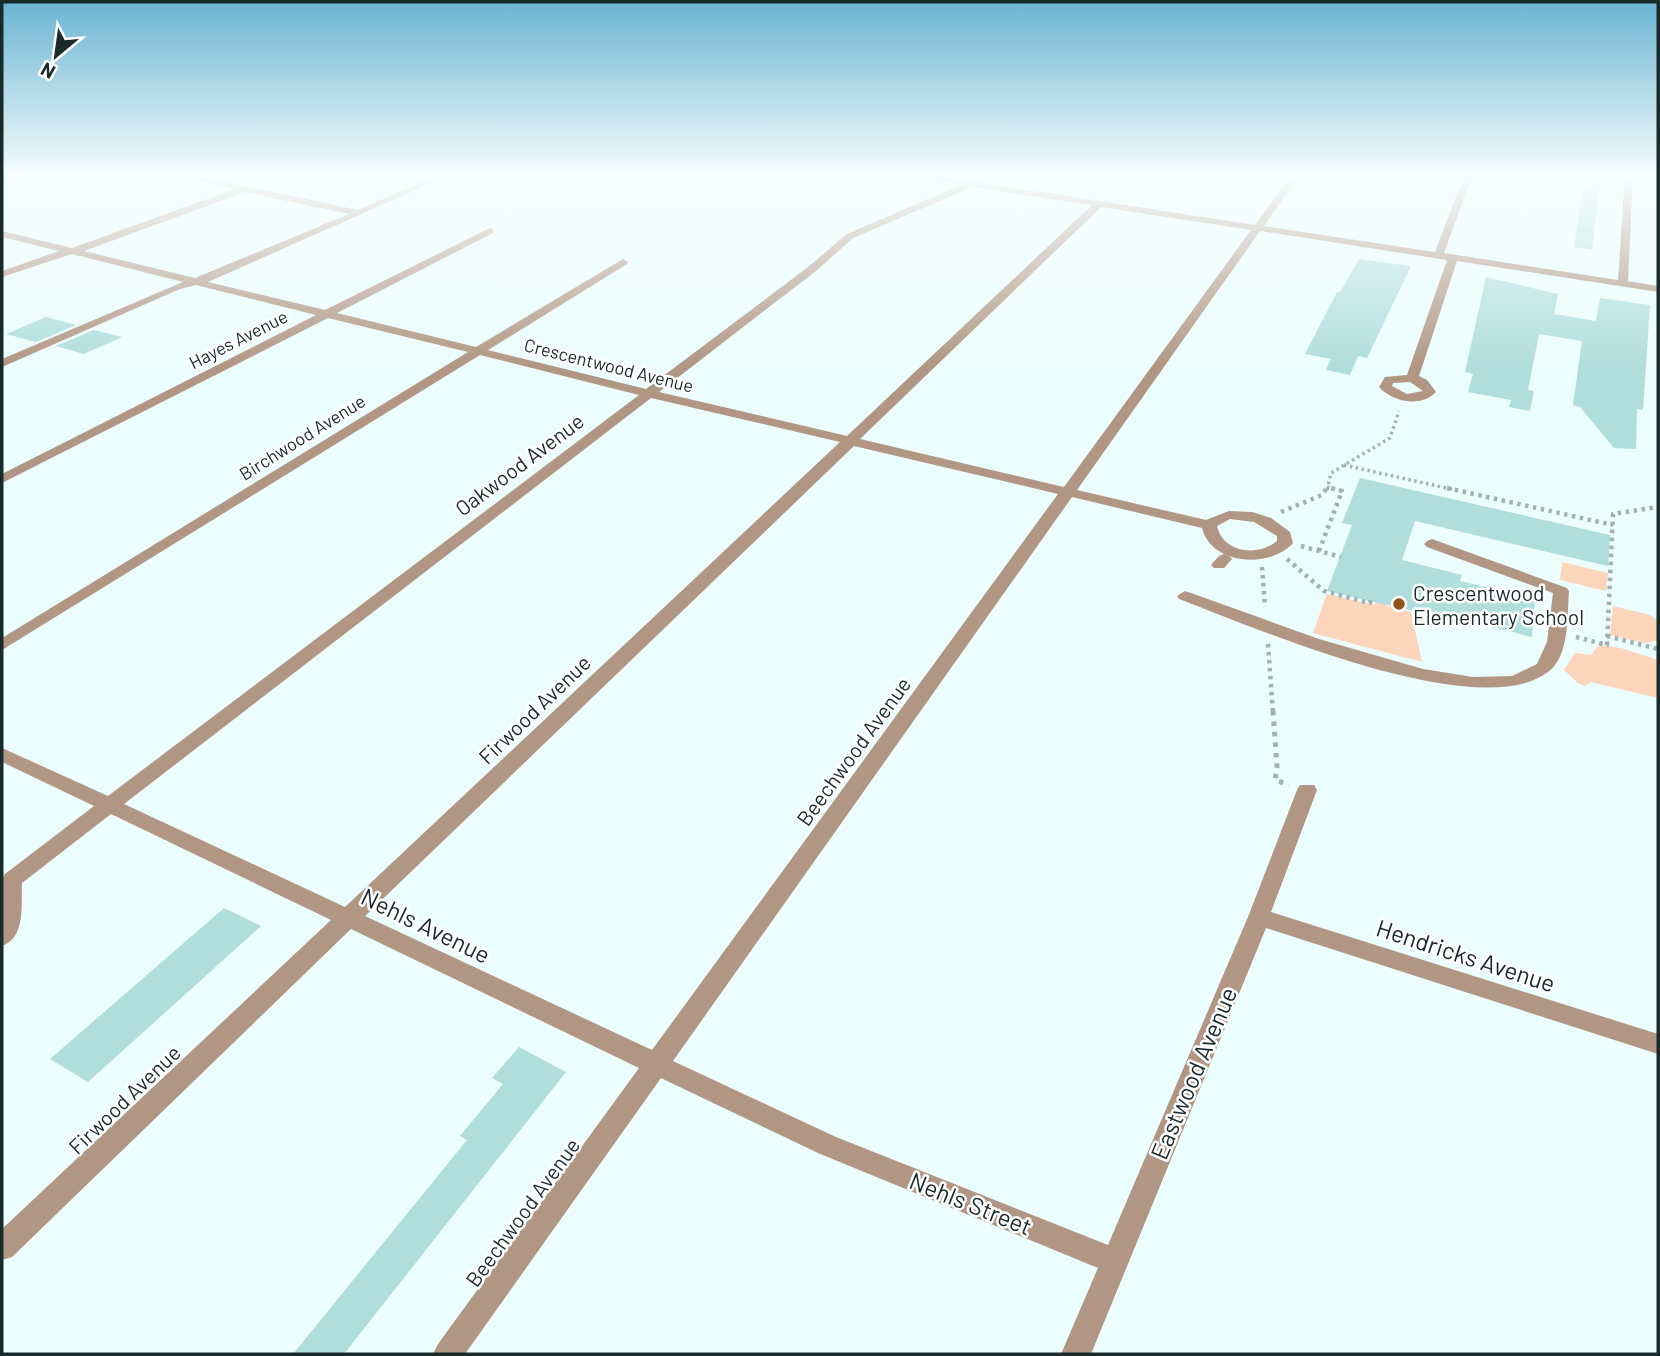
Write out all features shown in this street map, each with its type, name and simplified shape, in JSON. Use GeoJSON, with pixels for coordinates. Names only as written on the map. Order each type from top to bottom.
{"type":"FeatureCollection","features":[{"type":"Feature","properties":{"kind":"street","name":"Crescentwood Avenue"},"geometry":{"type":"LineString","coordinates":[[24,239],[647,393],[1209,526]]}},
{"type":"Feature","properties":{"kind":"street"},"geometry":{"type":"LineString","coordinates":[[2,274],[105,239]]}},
{"type":"Feature","properties":{"kind":"street"},"geometry":{"type":"LineString","coordinates":[[2,363],[176,287],[195,282],[297,239]]}},
{"type":"Feature","properties":{"kind":"street","name":"Hayes Avenue"},"geometry":{"type":"LineString","coordinates":[[2,479],[474,239]]}},
{"type":"Feature","properties":{"kind":"street","name":"Oakwood Avenue"},"geometry":{"type":"LineString","coordinates":[[7,877],[108,805],[812,269],[846,239]]}},
{"type":"Feature","properties":{"kind":"street","name":"Firwood Avenue"},"geometry":{"type":"LineString","coordinates":[[2,1247],[1062,239]]}},
{"type":"Feature","properties":{"kind":"street","name":"Beechwood Avenue"},"geometry":{"type":"LineString","coordinates":[[448,1354],[1250,239]]}},
{"type":"Feature","properties":{"kind":"street"},"geometry":{"type":"LineString","coordinates":[[1331,239],[1658,289]]}},
{"type":"Feature","properties":{"kind":"street"},"geometry":{"type":"LineString","coordinates":[[1438,256],[1444,239]]}},
{"type":"Feature","properties":{"kind":"street"},"geometry":{"type":"LineString","coordinates":[[1623,284],[1625,239]]}},
{"type":"Feature","properties":{"kind":"street"},"geometry":{"type":"LineString","coordinates":[[1412,378],[1453,258]]}},
{"type":"Feature","properties":{"kind":"street","name":"Birchwood Avenue"},"geometry":{"type":"LineString","coordinates":[[2,645],[623,262]]}},
{"type":"Feature","properties":{"kind":"street"},"geometry":{"type":"LineString","coordinates":[[1245,515],[1276,526],[1284,535],[1285,542],[1276,552],[1248,555],[1216,543],[1209,534],[1209,526],[1216,519],[1245,515]]}},
{"type":"Feature","properties":{"kind":"street"},"geometry":{"type":"LineString","coordinates":[[1185,596],[1298,639],[1437,679],[1480,684],[1521,680],[1542,668],[1554,651],[1561,591],[1432,544]]}},
{"type":"Feature","properties":{"kind":"street","name":"Nehls Avenue"},"geometry":{"type":"LineString","coordinates":[[2,754],[827,1145]]}},
{"type":"Feature","properties":{"kind":"street","name":"Eastwood Avenue"},"geometry":{"type":"LineString","coordinates":[[1076,1354],[1259,917],[1307,790]]}},
{"type":"Feature","properties":{"kind":"street"},"geometry":{"type":"LineString","coordinates":[[2,937],[8,930],[7,877]]}},
{"type":"Feature","properties":{"kind":"street","name":"Hendricks Avenue"},"geometry":{"type":"LineString","coordinates":[[1259,917],[1658,1044]]}},
{"type":"Feature","properties":{"kind":"street","name":"Nehls Street"},"geometry":{"type":"LineString","coordinates":[[827,1145],[1114,1261]]}},
{"type":"Feature","properties":{"kind":"path"},"geometry":{"type":"LineString","coordinates":[[1278,513],[1322,495],[1331,473],[1390,438],[1402,402]]}},
{"type":"Feature","properties":{"kind":"path"},"geometry":{"type":"LineString","coordinates":[[1344,465],[1613,525]]}},
{"type":"Feature","properties":{"kind":"path"},"geometry":{"type":"LineString","coordinates":[[1319,551],[1342,491],[1327,487]]}},
{"type":"Feature","properties":{"kind":"path"},"geometry":{"type":"LineString","coordinates":[[1556,632],[1607,645],[1614,514],[1658,507]]}},
{"type":"Feature","properties":{"kind":"path"},"geometry":{"type":"LineString","coordinates":[[1309,548],[1341,556]]}},
{"type":"Feature","properties":{"kind":"path"},"geometry":{"type":"LineString","coordinates":[[1292,563],[1324,591],[1370,603],[1372,596]]}},
{"type":"Feature","properties":{"kind":"path"},"geometry":{"type":"LineString","coordinates":[[1262,567],[1277,767],[1275,780],[1307,790]]}},
{"type":"Feature","properties":{"kind":"path"},"geometry":{"type":"LineString","coordinates":[[1607,636],[1658,649]]}},
{"type":"Feature","properties":{"kind":"shaded area"},"geometry":{"type":"Polygon","coordinates":[[[1562,562],[1608,573],[1606,591],[1560,580],[1562,562]]]}},
{"type":"Feature","properties":{"kind":"shaded area"},"geometry":{"type":"Polygon","coordinates":[[[1327,594],[1374,605],[1376,599],[1388,602],[1387,606],[1411,612],[1422,662],[1313,633],[1327,594]]]}},
{"type":"Feature","properties":{"kind":"shaded area"},"geometry":{"type":"Polygon","coordinates":[[[1613,606],[1650,615],[1658,621],[1658,641],[1645,643],[1610,635],[1613,606]]]}},
{"type":"Feature","properties":{"kind":"shaded area"},"geometry":{"type":"Polygon","coordinates":[[[1599,645],[1621,648],[1658,660],[1658,698],[1591,682],[1585,686],[1564,670],[1575,653],[1591,655],[1599,645]]]}},
{"type":"Feature","properties":{"kind":"building"},"geometry":{"type":"Polygon","coordinates":[[[1575,239],[1593,239],[1592,250],[1574,247],[1575,239]]]}},
{"type":"Feature","properties":{"kind":"building"},"geometry":{"type":"Polygon","coordinates":[[[1359,259],[1411,266],[1367,358],[1358,356],[1350,375],[1326,370],[1331,359],[1305,354],[1337,292],[1340,292],[1359,259]]]}},
{"type":"Feature","properties":{"kind":"building"},"geometry":{"type":"Polygon","coordinates":[[[1486,277],[1558,294],[1554,314],[1596,321],[1600,298],[1650,305],[1643,410],[1637,409],[1636,449],[1614,448],[1580,407],[1573,405],[1582,341],[1539,334],[1528,390],[1534,391],[1530,411],[1509,407],[1511,400],[1468,392],[1473,374],[1465,372],[1486,277]]]}},
{"type":"Feature","properties":{"kind":"building"},"geometry":{"type":"Polygon","coordinates":[[[46,317],[76,325],[36,342],[6,334],[46,317]]]}},
{"type":"Feature","properties":{"kind":"building"},"geometry":{"type":"Polygon","coordinates":[[[94,330],[122,337],[84,354],[56,346],[94,330]]]}},
{"type":"Feature","properties":{"kind":"building"},"geometry":{"type":"Polygon","coordinates":[[[1360,478],[1610,535],[1608,566],[1415,521],[1402,560],[1462,575],[1460,581],[1535,599],[1532,637],[1414,607],[1413,611],[1327,591],[1352,525],[1342,523],[1360,478]]]}},
{"type":"Feature","properties":{"kind":"building"},"geometry":{"type":"Polygon","coordinates":[[[224,908],[261,926],[88,1082],[50,1059],[224,908]]]}},
{"type":"Feature","properties":{"kind":"building"},"geometry":{"type":"Polygon","coordinates":[[[519,1047],[566,1072],[344,1354],[293,1354],[467,1140],[460,1136],[503,1084],[492,1078],[519,1047]]]}},
{"type":"Feature","properties":{"kind":"place","name":"Crescentwood Elementary School"},"geometry":{"type":"Point","coordinates":[1399,604]}}]}
